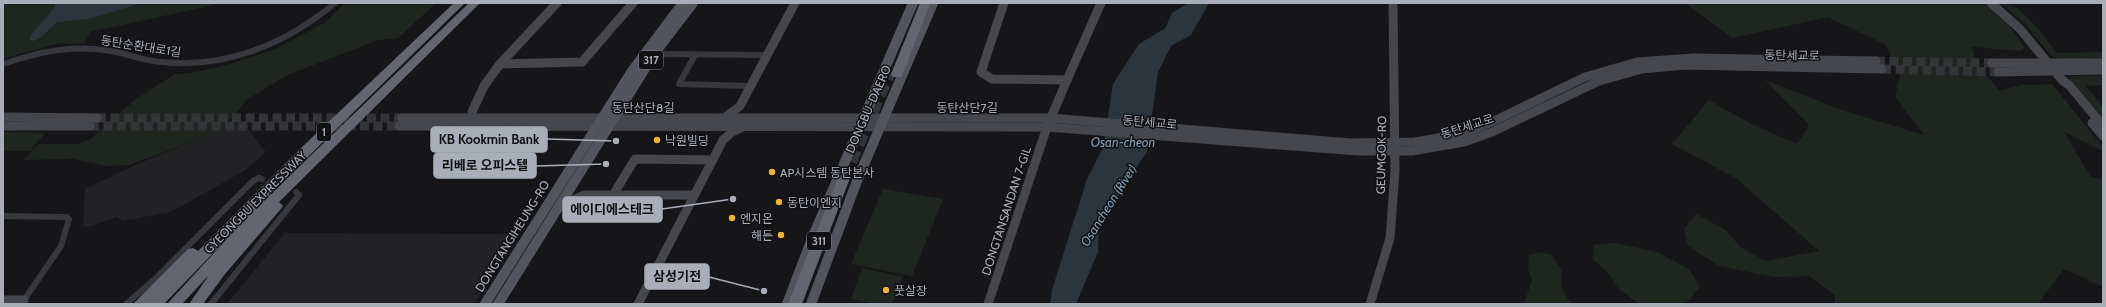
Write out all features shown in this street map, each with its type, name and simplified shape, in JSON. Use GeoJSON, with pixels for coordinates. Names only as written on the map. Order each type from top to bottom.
{"type":"FeatureCollection","features":[{"type":"Feature","properties":{"kind":"highway","name":"GYEONGBU EXPRESSWAY"},"geometry":{"type":"LineString","coordinates":[[156,304],[243,212],[335,121],[460,3]]}},
{"type":"Feature","properties":{"kind":"highway","name":"GYEONGBU EXPRESSWAY"},"geometry":{"type":"LineString","coordinates":[[174,304],[248,223],[474,3]]}},
{"type":"Feature","properties":{"kind":"highway","name":"DONGBU-DAERO"},"geometry":{"type":"LineString","coordinates":[[893,75],[919,3]]}},
{"type":"Feature","properties":{"kind":"highway","name":"DONGBU-DAERO"},"geometry":{"type":"LineString","coordinates":[[893,75],[926,3]]}},
{"type":"Feature","properties":{"kind":"highway"},"geometry":{"type":"LineString","coordinates":[[190,304],[232,254],[405,70]]}},
{"type":"Feature","properties":{"kind":"highway"},"geometry":{"type":"LineString","coordinates":[[140,304],[282,167],[335,121]]}},
{"type":"Feature","properties":{"kind":"highway","name":"DONGBU-DAERO"},"geometry":{"type":"LineString","coordinates":[[795,304],[848,178]]}},
{"type":"Feature","properties":{"kind":"highway","name":"DONGBU-DAERO"},"geometry":{"type":"LineString","coordinates":[[804,304],[848,178]]}},
{"type":"Feature","properties":{"kind":"highway"},"geometry":{"type":"LineString","coordinates":[[196,304],[232,254]]}},
{"type":"Feature","properties":{"kind":"main road"},"geometry":{"type":"LineString","coordinates":[[472,112],[484,86],[500,64],[557,3]]}},
{"type":"Feature","properties":{"kind":"main road"},"geometry":{"type":"LineString","coordinates":[[500,64],[582,62],[633,3]]}},
{"type":"Feature","properties":{"kind":"main road","name":"DONGTANGIHEUNG-RO"},"geometry":{"type":"LineString","coordinates":[[498,304],[577,177],[605,122],[643,54],[683,3]]}},
{"type":"Feature","properties":{"kind":"main road","name":"DONGTANGIHEUNG-RO"},"geometry":{"type":"LineString","coordinates":[[485,304],[605,122],[693,3]]}},
{"type":"Feature","properties":{"kind":"main road"},"geometry":{"type":"LineString","coordinates":[[723,119],[740,106],[795,3]]}},
{"type":"Feature","properties":{"kind":"main road","name":"DONGBU-DAERO"},"geometry":{"type":"LineString","coordinates":[[786,304],[848,178],[882,123],[893,75],[913,3]]}},
{"type":"Feature","properties":{"kind":"main road","name":"DONGBU-DAERO"},"geometry":{"type":"LineString","coordinates":[[811,304],[848,178],[862,123],[893,75],[933,3]]}},
{"type":"Feature","properties":{"kind":"main road"},"geometry":{"type":"LineString","coordinates":[[1004,3],[982,74],[992,79],[1068,80]]}},
{"type":"Feature","properties":{"kind":"main road","name":"DONGTANSANDAN 7-GIL"},"geometry":{"type":"LineString","coordinates":[[988,304],[1050,122],[1101,3]]}},
{"type":"Feature","properties":{"kind":"main road","name":"GEUMGOK-RO"},"geometry":{"type":"LineString","coordinates":[[1370,304],[1390,238],[1394,148],[1393,3]]}},
{"type":"Feature","properties":{"kind":"main road"},"geometry":{"type":"LineString","coordinates":[[1994,5],[2018,25],[2062,80],[2069,86],[2103,126]]}},
{"type":"Feature","properties":{"kind":"main road","name":"동탄세교로"},"geometry":{"type":"LineString","coordinates":[[1394,148],[1468,132],[1581,78],[1605,69],[1635,62],[1682,58],[1876,61]]}},
{"type":"Feature","properties":{"kind":"main road"},"geometry":{"type":"LineString","coordinates":[[1992,63],[2103,63]]}},
{"type":"Feature","properties":{"kind":"main road","name":"동탄세교로"},"geometry":{"type":"LineString","coordinates":[[1050,122],[1188,133],[1358,151],[1394,148],[1440,147],[1478,138],[1599,81],[1642,69],[1685,65],[1882,69]]}},
{"type":"Feature","properties":{"kind":"main road"},"geometry":{"type":"LineString","coordinates":[[1998,72],[2103,70]]}},
{"type":"Feature","properties":{"kind":"main road"},"geometry":{"type":"LineString","coordinates":[[2062,80],[2063,86],[2103,136]]}},
{"type":"Feature","properties":{"kind":"main road"},"geometry":{"type":"LineString","coordinates":[[740,106],[746,115],[757,119]]}},
{"type":"Feature","properties":{"kind":"main road"},"geometry":{"type":"LineString","coordinates":[[3,118],[97,118]]}},
{"type":"Feature","properties":{"kind":"main road","name":"동탄산단8길"},"geometry":{"type":"LineString","coordinates":[[400,122],[605,122],[757,119],[862,123]]}},
{"type":"Feature","properties":{"kind":"main road","name":"동탄산단8길"},"geometry":{"type":"LineString","coordinates":[[605,122],[709,126],[882,123]]}},
{"type":"Feature","properties":{"kind":"main road","name":"동탄산단7길"},"geometry":{"type":"LineString","coordinates":[[882,123],[1050,122]]}},
{"type":"Feature","properties":{"kind":"main road"},"geometry":{"type":"LineString","coordinates":[[3,126],[90,126]]}},
{"type":"Feature","properties":{"kind":"main road"},"geometry":{"type":"LineString","coordinates":[[709,126],[720,133],[723,140]]}},
{"type":"Feature","properties":{"kind":"main road"},"geometry":{"type":"LineString","coordinates":[[638,304],[693,195],[723,140],[732,132],[745,126]]}},
{"type":"Feature","properties":{"kind":"main road"},"geometry":{"type":"LineString","coordinates":[[613,195],[635,159],[713,160]]}},
{"type":"Feature","properties":{"kind":"main road"},"geometry":{"type":"LineString","coordinates":[[577,177],[579,190],[584,195]]}},
{"type":"Feature","properties":{"kind":"main road"},"geometry":{"type":"LineString","coordinates":[[558,207],[584,195],[693,195]]}},
{"type":"Feature","properties":{"kind":"main road"},"geometry":{"type":"LineString","coordinates":[[3,300],[24,300]]}},
{"type":"Feature","properties":{"kind":"street","name":"동탄순환대로1길"},"geometry":{"type":"LineString","coordinates":[[3,64],[34,54],[73,49],[109,51],[167,64],[217,61],[242,55],[273,43],[309,24],[335,3]]}},
{"type":"Feature","properties":{"kind":"street"},"geometry":{"type":"LineString","coordinates":[[654,54],[767,55]]}},
{"type":"Feature","properties":{"kind":"street"},"geometry":{"type":"LineString","coordinates":[[694,57],[679,84],[750,86]]}},
{"type":"Feature","properties":{"kind":"street"},"geometry":{"type":"LineString","coordinates":[[126,304],[155,279],[253,181],[259,178]]}},
{"type":"Feature","properties":{"kind":"street"},"geometry":{"type":"LineString","coordinates":[[211,304],[299,195],[296,192]]}},
{"type":"Feature","properties":{"kind":"street"},"geometry":{"type":"LineString","coordinates":[[3,216],[67,217],[69,219],[61,246],[24,300]]}},
{"type":"Feature","properties":{"kind":"shaded area"},"geometry":{"type":"Polygon","coordinates":[[[3,3],[223,3],[90,32],[84,43],[55,44],[3,59],[3,3]]]}},
{"type":"Feature","properties":{"kind":"shaded area"},"geometry":{"type":"Polygon","coordinates":[[[345,3],[436,3],[398,38],[378,40],[285,76],[247,100],[221,130],[159,154],[128,165],[107,166],[73,159],[24,160],[38,144],[77,144],[89,140],[136,99],[175,74],[191,73],[230,64],[275,49],[326,22],[345,3]]]}},
{"type":"Feature","properties":{"kind":"shaded area"},"geometry":{"type":"Polygon","coordinates":[[[1684,3],[1984,3],[1990,7],[2012,29],[2025,48],[2020,51],[1972,47],[1975,60],[1999,91],[2022,85],[2052,84],[2103,147],[2103,151],[2064,132],[2091,177],[2103,179],[2103,287],[2064,269],[2038,304],[1835,304],[1835,295],[1809,276],[1774,277],[1719,266],[1688,246],[1684,229],[1696,214],[1726,230],[1740,247],[1766,261],[1819,251],[1737,179],[1672,144],[1709,100],[1751,124],[1797,144],[1809,125],[1765,80],[1842,110],[1924,135],[1895,97],[1900,76],[1886,45],[1828,17],[1733,38],[1684,3]]]}},
{"type":"Feature","properties":{"kind":"shaded area"},"geometry":{"type":"Polygon","coordinates":[[[2001,3],[2009,4],[2025,15],[2057,53],[2103,52],[2103,58],[2061,61],[2051,56],[2025,24],[2001,3]]]}},
{"type":"Feature","properties":{"kind":"shaded area"},"geometry":{"type":"Polygon","coordinates":[[[2103,75],[2103,85],[2086,86],[2103,107],[2103,119],[2069,79],[2073,76],[2103,75]]]}},
{"type":"Feature","properties":{"kind":"shaded area"},"geometry":{"type":"Polygon","coordinates":[[[238,122],[251,133],[266,152],[244,171],[171,212],[123,221],[116,217],[89,227],[83,226],[85,189],[133,166],[238,122]]]}},
{"type":"Feature","properties":{"kind":"shaded area"},"geometry":{"type":"Polygon","coordinates":[[[3,132],[45,133],[30,151],[3,151],[3,132]]]}},
{"type":"Feature","properties":{"kind":"shaded area"},"geometry":{"type":"Polygon","coordinates":[[[883,189],[943,199],[912,276],[851,264],[883,189]]]}},
{"type":"Feature","properties":{"kind":"shaded area"},"geometry":{"type":"Polygon","coordinates":[[[285,233],[520,234],[474,304],[227,304],[285,233]]]}},
{"type":"Feature","properties":{"kind":"shaded area"},"geometry":{"type":"Polygon","coordinates":[[[1614,243],[1657,252],[1689,269],[1700,287],[1688,301],[1681,304],[1639,304],[1617,287],[1610,275],[1593,259],[1594,245],[1614,243]]]}},
{"type":"Feature","properties":{"kind":"shaded area"},"geometry":{"type":"Polygon","coordinates":[[[1542,252],[1553,256],[1562,271],[1561,280],[1563,289],[1573,304],[1524,304],[1532,280],[1528,268],[1529,255],[1542,252]]]}},
{"type":"Feature","properties":{"kind":"shaded area"},"geometry":{"type":"Polygon","coordinates":[[[862,268],[903,277],[892,304],[875,304],[851,299],[862,268]]]}},
{"type":"Feature","properties":{"kind":"water"},"geometry":{"type":"Polygon","coordinates":[[[56,3],[142,3],[88,19],[57,22],[40,38],[33,41],[29,39],[35,29],[51,13],[56,3]]]}},
{"type":"Feature","properties":{"kind":"water","name":"Osan-cheon"},"geometry":{"type":"Polygon","coordinates":[[[1189,3],[1209,3],[1191,35],[1171,46],[1144,100],[1141,147],[1099,214],[1098,252],[1076,304],[1050,304],[1052,290],[1087,179],[1103,148],[1113,84],[1139,44],[1187,15],[1189,3]]]}},
{"type":"Feature","properties":{"kind":"waterway","name":"Osancheon (River)"},"geometry":{"type":"LineString","coordinates":[[1167,37],[1176,16],[1199,3]]}},
{"type":"Feature","properties":{"kind":"waterway","name":"Osancheon (River)"},"geometry":{"type":"LineString","coordinates":[[1093,226],[1142,150],[1153,72]]}},
{"type":"Feature","properties":{"kind":"tunnel"},"geometry":{"type":"LineString","coordinates":[[1876,61],[1992,63]]}},
{"type":"Feature","properties":{"kind":"tunnel"},"geometry":{"type":"LineString","coordinates":[[1882,69],[1998,72]]}},
{"type":"Feature","properties":{"kind":"tunnel"},"geometry":{"type":"LineString","coordinates":[[844,178],[890,72]]}},
{"type":"Feature","properties":{"kind":"tunnel"},"geometry":{"type":"LineString","coordinates":[[97,118],[402,118]]}},
{"type":"Feature","properties":{"kind":"tunnel"},"geometry":{"type":"LineString","coordinates":[[90,126],[399,126]]}},
{"type":"Feature","properties":{"kind":"tunnel"},"geometry":{"type":"LineString","coordinates":[[259,178],[274,184]]}},
{"type":"Feature","properties":{"kind":"place","name":"낙원빌딩"},"geometry":{"type":"Point","coordinates":[657,140]}},
{"type":"Feature","properties":{"kind":"place","name":"KB Kookmin Bank"},"geometry":{"type":"Point","coordinates":[616,141]}},
{"type":"Feature","properties":{"kind":"place","name":"리베로 오피스텔"},"geometry":{"type":"Point","coordinates":[606,164]}},
{"type":"Feature","properties":{"kind":"place","name":"AP시스템 동탄본사"},"geometry":{"type":"Point","coordinates":[772,172]}},
{"type":"Feature","properties":{"kind":"place","name":"에이디에스테크"},"geometry":{"type":"Point","coordinates":[733,199]}},
{"type":"Feature","properties":{"kind":"place","name":"동탄이엔지"},"geometry":{"type":"Point","coordinates":[779,202]}},
{"type":"Feature","properties":{"kind":"place","name":"엔지온"},"geometry":{"type":"Point","coordinates":[732,218]}},
{"type":"Feature","properties":{"kind":"place","name":"해든"},"geometry":{"type":"Point","coordinates":[781,235]}},
{"type":"Feature","properties":{"kind":"place","name":"풋살장"},"geometry":{"type":"Point","coordinates":[886,290]}},
{"type":"Feature","properties":{"kind":"place","name":"삼성기전"},"geometry":{"type":"Point","coordinates":[764,291]}}]}
